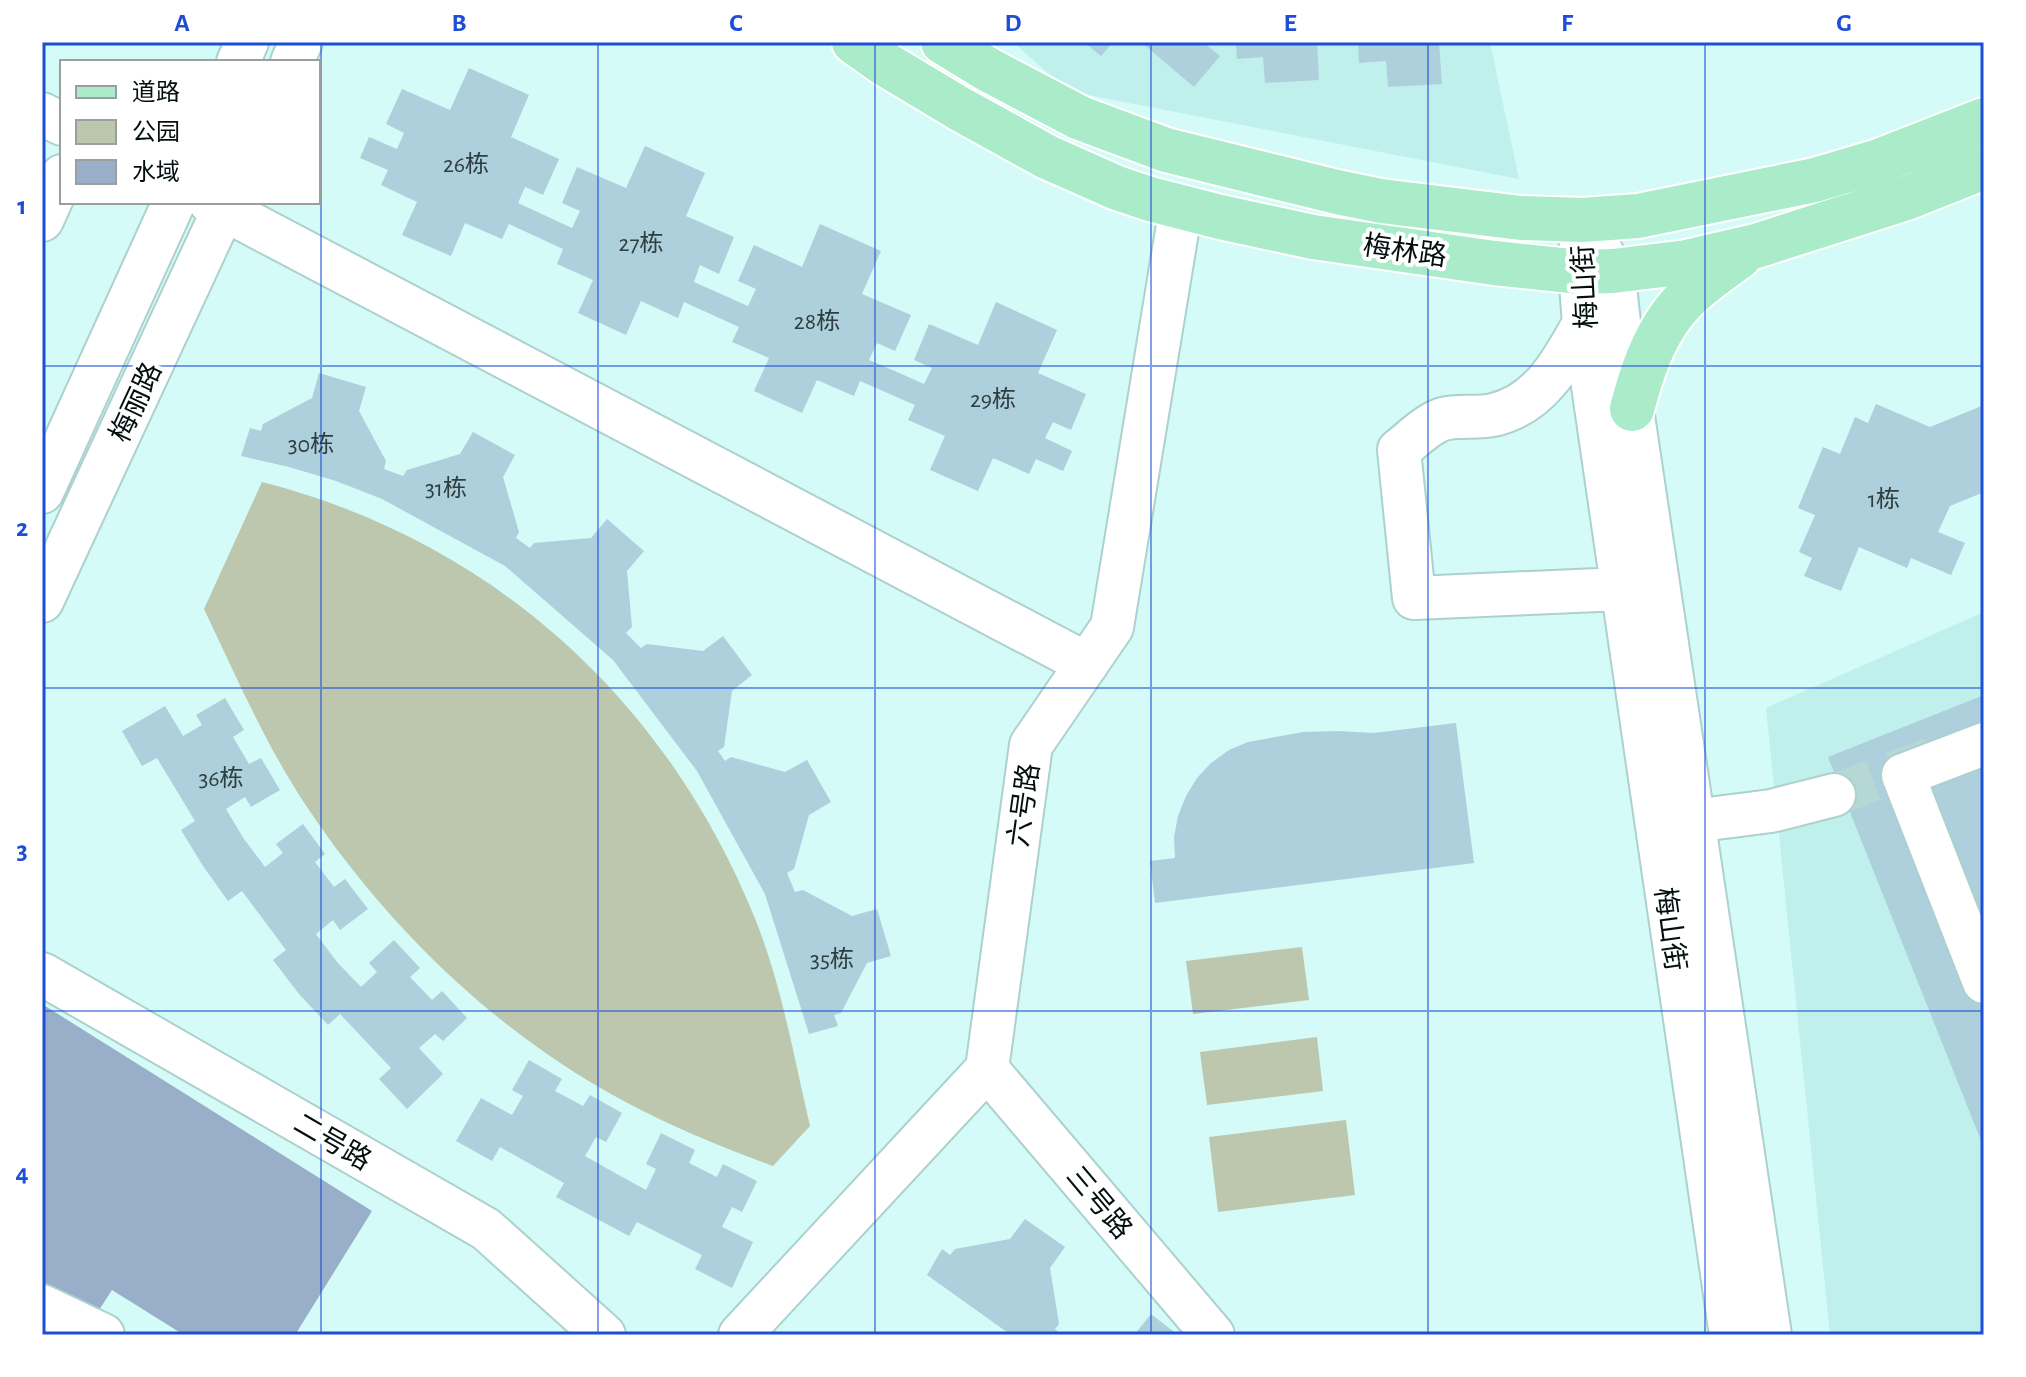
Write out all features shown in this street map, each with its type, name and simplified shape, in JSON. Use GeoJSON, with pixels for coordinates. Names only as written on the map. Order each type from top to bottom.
{"type":"FeatureCollection","features":[{"type":"Feature","properties":{"kind":"main road","name":"梅林路"},"geometry":{"type":"LineString","coordinates":[[854,42],[960,109],[1047,157],[1117,188],[1261,227],[1494,263],[1597,271],[1687,262],[1756,246],[1906,198],[1984,167]]}},
{"type":"Feature","properties":{"kind":"main road","name":"梅林路"},"geometry":{"type":"LineString","coordinates":[[943,42],[1080,118],[1166,150],[1381,201],[1521,218],[1582,220],[1650,214],[1815,180],[1879,161],[1984,120]]}},
{"type":"Feature","properties":{"kind":"main road"},"geometry":{"type":"LineString","coordinates":[[1632,409],[1642,372],[1674,313],[1707,279],[1756,246]]}},
{"type":"Feature","properties":{"kind":"street"},"geometry":{"type":"LineString","coordinates":[[42,114],[60,123]]}},
{"type":"Feature","properties":{"kind":"street"},"geometry":{"type":"LineString","coordinates":[[42,220],[60,180]]}},
{"type":"Feature","properties":{"kind":"street","name":"梅丽路"},"geometry":{"type":"LineString","coordinates":[[42,492],[173,204]]}},
{"type":"Feature","properties":{"kind":"street"},"geometry":{"type":"LineString","coordinates":[[220,204],[1087,664]]}},
{"type":"Feature","properties":{"kind":"street","name":"梅丽路"},"geometry":{"type":"LineString","coordinates":[[42,601],[220,204]]}},
{"type":"Feature","properties":{"kind":"street","name":"六号路"},"geometry":{"type":"LineString","coordinates":[[987,1069],[1031,745],[1112,627],[1181,207]]}},
{"type":"Feature","properties":{"kind":"street","name":"梅山街"},"geometry":{"type":"LineString","coordinates":[[1582,220],[1632,409],[1770,1335]]}},
{"type":"Feature","properties":{"kind":"street","name":"梅山街"},"geometry":{"type":"LineString","coordinates":[[1597,271],[1584,324],[1731,1335]]}},
{"type":"Feature","properties":{"kind":"street"},"geometry":{"type":"LineString","coordinates":[[1584,324],[1548,382],[1524,403],[1493,415],[1440,419],[1399,450],[1414,598],[1621,589]]}},
{"type":"Feature","properties":{"kind":"street"},"geometry":{"type":"LineString","coordinates":[[1984,744],[1903,775],[1984,982]]}},
{"type":"Feature","properties":{"kind":"street"},"geometry":{"type":"LineString","coordinates":[[1693,821],[1771,811],[1834,795]]}},
{"type":"Feature","properties":{"kind":"street","name":"二号路"},"geometry":{"type":"LineString","coordinates":[[42,974],[486,1229],[604,1335]]}},
{"type":"Feature","properties":{"kind":"street"},"geometry":{"type":"LineString","coordinates":[[740,1335],[987,1069]]}},
{"type":"Feature","properties":{"kind":"street","name":"三号路"},"geometry":{"type":"LineString","coordinates":[[987,1069],[1213,1335]]}},
{"type":"Feature","properties":{"kind":"street"},"geometry":{"type":"LineString","coordinates":[[42,1306],[103,1335]]}},
{"type":"Feature","properties":{"kind":"shaded area"},"geometry":{"type":"Polygon","coordinates":[[[1013,42],[1490,42],[1519,179],[1068,91],[1013,42]]]}},
{"type":"Feature","properties":{"kind":"shaded area"},"geometry":{"type":"Polygon","coordinates":[[[1984,612],[1984,1335],[1830,1335],[1766,708],[1984,612]]]}},
{"type":"Feature","properties":{"kind":"green space"},"geometry":{"type":"Polygon","coordinates":[[[262,482],[346,509],[424,545],[497,589],[563,641],[622,701],[674,768],[719,841],[756,921],[787,1022],[810,1126],[773,1166],[645,1112],[546,1054],[456,982],[376,899],[340,854],[278,760],[204,609],[262,482]]]}},
{"type":"Feature","properties":{"kind":"green space"},"geometry":{"type":"Polygon","coordinates":[[[1302,947],[1309,1000],[1193,1014],[1186,961],[1302,947]]]}},
{"type":"Feature","properties":{"kind":"green space"},"geometry":{"type":"Polygon","coordinates":[[[1317,1037],[1323,1091],[1207,1105],[1200,1052],[1317,1037]]]}},
{"type":"Feature","properties":{"kind":"green space"},"geometry":{"type":"Polygon","coordinates":[[[1346,1120],[1355,1195],[1218,1212],[1209,1137],[1346,1120]]]}},
{"type":"Feature","properties":{"kind":"water"},"geometry":{"type":"Polygon","coordinates":[[[42,1004],[372,1211],[295,1335],[184,1335],[112,1290],[92,1321],[42,1289],[42,1004]]]}},
{"type":"Feature","properties":{"kind":"building"},"geometry":{"type":"Polygon","coordinates":[[[1084,42],[1113,42],[1101,56],[1084,42]]]}},
{"type":"Feature","properties":{"kind":"building"},"geometry":{"type":"Polygon","coordinates":[[[1141,42],[1203,42],[1220,56],[1194,87],[1141,42]]]}},
{"type":"Feature","properties":{"kind":"building"},"geometry":{"type":"Polygon","coordinates":[[[1236,42],[1317,42],[1319,80],[1265,83],[1263,57],[1237,59],[1236,42]]]}},
{"type":"Feature","properties":{"kind":"building"},"geometry":{"type":"Polygon","coordinates":[[[1358,42],[1439,42],[1442,84],[1388,87],[1386,61],[1359,63],[1358,42]]]}},
{"type":"Feature","properties":{"kind":"building"},"geometry":{"type":"Polygon","coordinates":[[[469,68],[529,95],[511,137],[559,159],[543,195],[525,187],[518,203],[572,228],[580,211],[562,203],[577,167],[626,188],[645,146],[705,173],[686,216],[734,237],[719,274],[700,265],[694,282],[748,306],[756,289],[738,281],[754,245],[802,267],[820,224],[881,251],[862,294],[911,315],[895,351],[877,343],[869,360],[924,384],[932,368],[914,360],[929,324],[978,345],[996,302],[1057,330],[1038,373],[1086,394],[1071,430],[1053,422],[1045,438],[1072,451],[1063,471],[1036,459],[1029,474],[993,458],[978,491],[930,470],[945,436],[908,420],[915,405],[860,381],[854,396],[817,380],[802,413],[754,391],[769,358],[732,342],[739,327],[684,302],[678,318],[641,301],[626,335],[578,313],[593,280],[557,264],[563,249],[509,224],[502,239],[465,223],[451,256],[402,235],[417,202],[381,185],[388,170],[360,158],[369,137],[397,149],[404,133],[386,124],[402,89],[450,110],[469,68]]]}},
{"type":"Feature","properties":{"kind":"building"},"geometry":{"type":"Polygon","coordinates":[[[319,373],[366,387],[359,411],[386,461],[384,469],[403,476],[407,470],[460,454],[473,432],[515,455],[503,477],[519,532],[516,538],[530,548],[534,543],[591,538],[607,519],[644,551],[627,571],[632,627],[626,633],[641,648],[647,644],[703,651],[723,636],[752,675],[732,691],[724,747],[718,751],[725,761],[731,757],[785,772],[807,760],[831,802],[809,815],[794,869],[787,873],[795,892],[803,890],[852,916],[877,909],[891,956],[867,963],[841,1013],[834,1015],[838,1026],[809,1034],[765,894],[697,771],[613,660],[505,566],[382,499],[336,481],[241,456],[250,428],[261,431],[263,424],[312,398],[319,373]]]}},
{"type":"Feature","properties":{"kind":"building"},"geometry":{"type":"Polygon","coordinates":[[[1876,404],[1930,427],[1984,405],[1984,492],[1950,506],[1938,532],[1965,543],[1951,575],[1911,558],[1907,568],[1859,547],[1841,591],[1804,576],[1812,558],[1799,552],[1815,515],[1798,508],[1823,447],[1840,454],[1855,417],[1868,423],[1876,404]]]}},
{"type":"Feature","properties":{"kind":"building"},"geometry":{"type":"Polygon","coordinates":[[[1984,695],[1984,1148],[1828,757],[1984,695]]]}},
{"type":"Feature","properties":{"kind":"building"},"geometry":{"type":"Polygon","coordinates":[[[225,698],[244,730],[233,737],[249,764],[261,758],[280,790],[251,807],[245,797],[226,809],[265,867],[283,853],[276,844],[303,824],[325,854],[315,862],[334,887],[345,879],[368,909],[340,930],[333,920],[316,934],[337,962],[361,987],[377,972],[369,963],[394,940],[420,968],[410,977],[432,1000],[442,991],[467,1018],[443,1041],[435,1034],[419,1048],[443,1074],[407,1109],[379,1079],[391,1068],[340,1014],[328,1025],[273,960],[286,950],[242,891],[228,901],[181,830],[195,821],[157,758],[142,766],[122,731],[165,706],[183,736],[202,725],[196,715],[225,698]]]}},
{"type":"Feature","properties":{"kind":"building"},"geometry":{"type":"Polygon","coordinates":[[[1456,723],[1474,863],[1155,903],[1150,861],[1175,858],[1174,837],[1186,796],[1211,763],[1229,750],[1248,742],[1303,732],[1374,733],[1456,723]]]}},
{"type":"Feature","properties":{"kind":"building"},"geometry":{"type":"Polygon","coordinates":[[[529,1060],[562,1079],[555,1091],[583,1106],[590,1095],[622,1113],[606,1142],[596,1137],[585,1156],[646,1190],[656,1169],[646,1164],[661,1133],[695,1150],[689,1163],[717,1177],[723,1164],[757,1181],[742,1212],[732,1207],[722,1227],[753,1242],[732,1288],[695,1269],[702,1255],[637,1222],[629,1236],[556,1197],[564,1183],[500,1147],[492,1161],[456,1141],[481,1098],[512,1115],[523,1096],[512,1090],[529,1060]]]}},
{"type":"Feature","properties":{"kind":"building"},"geometry":{"type":"Polygon","coordinates":[[[1025,1219],[1065,1247],[1050,1268],[1059,1324],[1055,1329],[1062,1335],[1011,1335],[927,1275],[942,1249],[950,1255],[955,1249],[1010,1239],[1025,1219]]]}},
{"type":"Feature","properties":{"kind":"building"},"geometry":{"type":"Polygon","coordinates":[[[1151,1314],[1178,1335],[1134,1335],[1151,1314]]]}},
{"type":"Feature","properties":{"kind":"tunnel"},"geometry":{"type":"LineString","coordinates":[[1834,795],[1938,756]]}}]}
